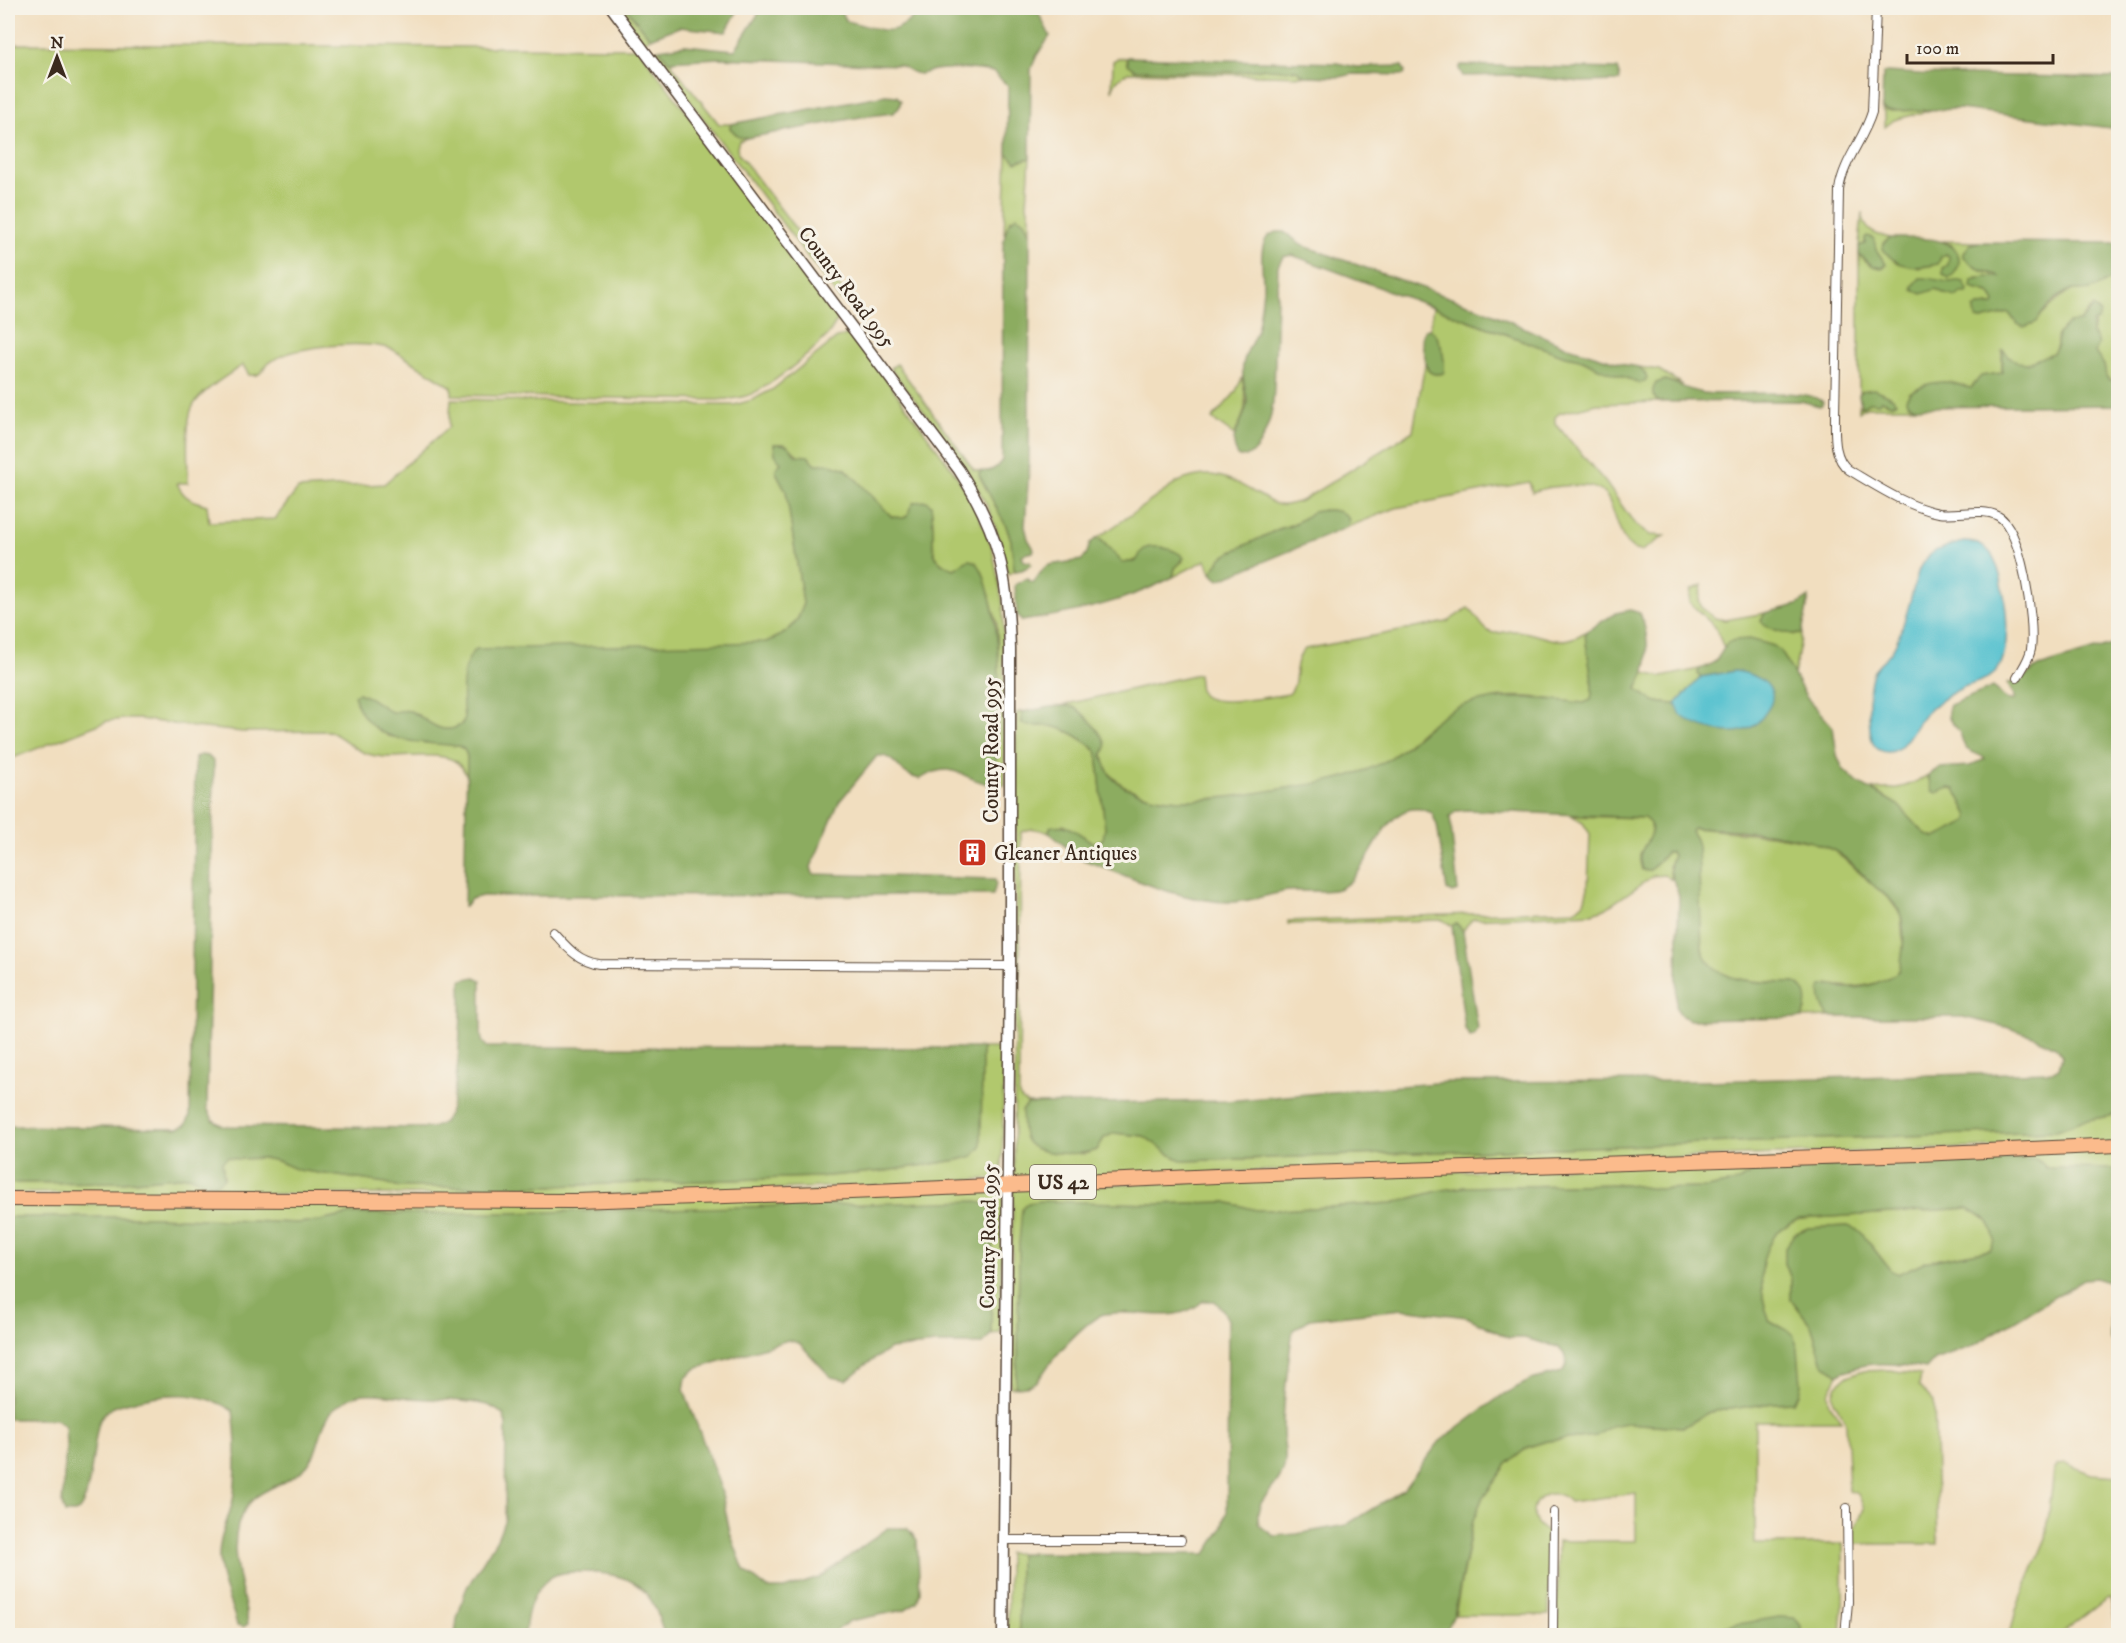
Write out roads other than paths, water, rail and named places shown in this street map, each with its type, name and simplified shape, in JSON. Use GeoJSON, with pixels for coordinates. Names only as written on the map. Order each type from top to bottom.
{"type":"FeatureCollection","features":[{"type":"Feature","properties":{"kind":"main road","name":"US 42"},"geometry":{"type":"LineString","coordinates":[[8,1199],[576,1201],[1493,1166],[1931,1154],[2118,1145]]}},
{"type":"Feature","properties":{"kind":"street","name":"County Road 995"},"geometry":{"type":"LineString","coordinates":[[612,8],[959,470],[985,514],[994,538],[1005,582],[1009,621],[1010,966],[1003,1635]]}},
{"type":"Feature","properties":{"kind":"street"},"geometry":{"type":"LineString","coordinates":[[1876,8],[1872,112],[1867,127],[1842,174],[1839,190],[1834,417],[1837,448],[1840,460],[1849,470],[1910,502],[1940,513],[1992,513],[2009,525],[2021,560],[2031,630],[2031,651],[2018,678]]}},
{"type":"Feature","properties":{"kind":"street"},"geometry":{"type":"LineString","coordinates":[[553,932],[576,956],[584,961],[599,963],[1010,966]]}},
{"type":"Feature","properties":{"kind":"street"},"geometry":{"type":"LineString","coordinates":[[1845,1635],[1848,1602],[1847,1508]]}},
{"type":"Feature","properties":{"kind":"street"},"geometry":{"type":"LineString","coordinates":[[1553,1635],[1554,1512]]}},
{"type":"Feature","properties":{"kind":"street"},"geometry":{"type":"LineString","coordinates":[[1004,1540],[1181,1540]]}},
{"type":"Feature","properties":{"kind":"water"},"geometry":{"type":"Polygon","coordinates":[[[1964,542],[1983,546],[1992,555],[1997,566],[2004,597],[2007,633],[2001,663],[1989,678],[1960,689],[1934,706],[1921,718],[1905,742],[1896,750],[1887,752],[1880,750],[1873,743],[1869,718],[1870,686],[1874,671],[1898,639],[1923,562],[1937,550],[1964,542]]]}},
{"type":"Feature","properties":{"kind":"water"},"geometry":{"type":"Polygon","coordinates":[[[1735,671],[1752,675],[1766,683],[1770,689],[1771,703],[1755,725],[1743,731],[1725,732],[1696,725],[1681,715],[1676,704],[1701,677],[1735,671]]]}},
{"type":"Feature","properties":{"kind":"place","name":"Gleaner Antiques"},"geometry":{"type":"Point","coordinates":[973,853]}}]}
